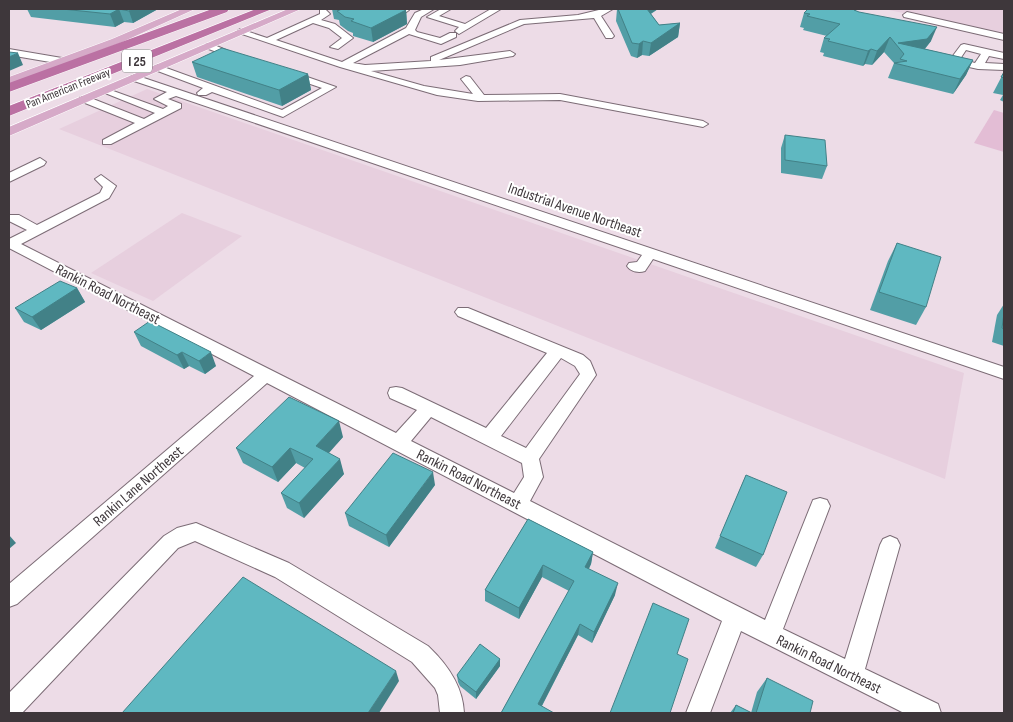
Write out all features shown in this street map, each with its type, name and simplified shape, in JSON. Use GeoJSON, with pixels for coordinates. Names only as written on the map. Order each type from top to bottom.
{"type":"FeatureCollection","features":[{"type":"Feature","properties":{"kind":"highway"},"geometry":{"type":"LineString","coordinates":[[9,88],[223,9]]}},
{"type":"Feature","properties":{"kind":"highway","name":"Pan American Freeway"},"geometry":{"type":"LineString","coordinates":[[9,98],[233,9]]}},
{"type":"Feature","properties":{"kind":"highway","name":"Pan American Freeway"},"geometry":{"type":"LineString","coordinates":[[9,112],[266,9]]}},
{"type":"Feature","properties":{"kind":"highway"},"geometry":{"type":"LineString","coordinates":[[9,125],[175,46]]}},
{"type":"Feature","properties":{"kind":"main road"},"geometry":{"type":"LineString","coordinates":[[9,81],[190,9]]}},
{"type":"Feature","properties":{"kind":"main road"},"geometry":{"type":"LineString","coordinates":[[9,132],[296,9]]}},
{"type":"Feature","properties":{"kind":"street"},"geometry":{"type":"LineString","coordinates":[[267,41],[328,12],[313,9]]}},
{"type":"Feature","properties":{"kind":"street"},"geometry":{"type":"LineString","coordinates":[[347,66],[410,30],[418,15],[430,9]]}},
{"type":"Feature","properties":{"kind":"street"},"geometry":{"type":"LineString","coordinates":[[447,9],[431,17],[467,27]]}},
{"type":"Feature","properties":{"kind":"street"},"geometry":{"type":"LineString","coordinates":[[410,30],[414,34],[441,42],[497,9]]}},
{"type":"Feature","properties":{"kind":"street"},"geometry":{"type":"LineString","coordinates":[[568,17],[583,9]]}},
{"type":"Feature","properties":{"kind":"street"},"geometry":{"type":"LineString","coordinates":[[418,65],[514,24],[541,19],[597,16],[609,9]]}},
{"type":"Feature","properties":{"kind":"street"},"geometry":{"type":"LineString","coordinates":[[907,15],[1004,37]]}},
{"type":"Feature","properties":{"kind":"street"},"geometry":{"type":"LineString","coordinates":[[597,16],[609,36]]}},
{"type":"Feature","properties":{"kind":"street"},"geometry":{"type":"LineString","coordinates":[[312,20],[332,26],[348,38],[335,47]]}},
{"type":"Feature","properties":{"kind":"street"},"geometry":{"type":"LineString","coordinates":[[240,32],[426,91],[480,97],[537,95],[560,97],[703,124]]}},
{"type":"Feature","properties":{"kind":"street"},"geometry":{"type":"LineString","coordinates":[[209,46],[230,54]]}},
{"type":"Feature","properties":{"kind":"street"},"geometry":{"type":"LineString","coordinates":[[1004,56],[964,47],[954,61],[978,66],[1004,67]]}},
{"type":"Feature","properties":{"kind":"street"},"geometry":{"type":"LineString","coordinates":[[9,52],[62,61]]}},
{"type":"Feature","properties":{"kind":"street"},"geometry":{"type":"LineString","coordinates":[[978,66],[987,52]]}},
{"type":"Feature","properties":{"kind":"street"},"geometry":{"type":"LineString","coordinates":[[214,62],[230,54]]}},
{"type":"Feature","properties":{"kind":"street"},"geometry":{"type":"LineString","coordinates":[[347,66],[365,68],[460,62],[510,54]]}},
{"type":"Feature","properties":{"kind":"street"},"geometry":{"type":"LineString","coordinates":[[158,68],[211,88]]}},
{"type":"Feature","properties":{"kind":"street"},"geometry":{"type":"LineString","coordinates":[[182,77],[198,69]]}},
{"type":"Feature","properties":{"kind":"street","name":"Industrial Avenue Northeast"},"geometry":{"type":"LineString","coordinates":[[135,78],[1004,373]]}},
{"type":"Feature","properties":{"kind":"street"},"geometry":{"type":"LineString","coordinates":[[466,79],[480,97]]}},
{"type":"Feature","properties":{"kind":"street"},"geometry":{"type":"LineString","coordinates":[[107,142],[177,106],[118,85]]}},
{"type":"Feature","properties":{"kind":"street"},"geometry":{"type":"LineString","coordinates":[[193,98],[211,88]]}},
{"type":"Feature","properties":{"kind":"street"},"geometry":{"type":"LineString","coordinates":[[105,91],[164,112]]}},
{"type":"Feature","properties":{"kind":"street"},"geometry":{"type":"LineString","coordinates":[[159,99],[176,92]]}},
{"type":"Feature","properties":{"kind":"street"},"geometry":{"type":"LineString","coordinates":[[84,99],[144,123]]}},
{"type":"Feature","properties":{"kind":"street"},"geometry":{"type":"LineString","coordinates":[[9,178],[40,162]]}},
{"type":"Feature","properties":{"kind":"street"},"geometry":{"type":"LineString","coordinates":[[10,245],[105,194],[110,186],[101,179]]}},
{"type":"Feature","properties":{"kind":"street"},"geometry":{"type":"LineString","coordinates":[[14,218],[38,230]]}},
{"type":"Feature","properties":{"kind":"street","name":"Rankin Road Northeast"},"geometry":{"type":"LineString","coordinates":[[10,245],[266,374],[770,634],[929,713]]}},
{"type":"Feature","properties":{"kind":"street"},"geometry":{"type":"LineString","coordinates":[[634,266],[640,268],[650,253]]}},
{"type":"Feature","properties":{"kind":"street"},"geometry":{"type":"LineString","coordinates":[[463,312],[584,362],[588,368],[588,374],[530,458]]}},
{"type":"Feature","properties":{"kind":"street"},"geometry":{"type":"LineString","coordinates":[[489,438],[558,351]]}},
{"type":"Feature","properties":{"kind":"street","name":"Rankin Lane Northeast"},"geometry":{"type":"LineString","coordinates":[[9,597],[266,374]]}},
{"type":"Feature","properties":{"kind":"street"},"geometry":{"type":"LineString","coordinates":[[396,393],[530,458],[534,466],[534,477],[517,504]]}},
{"type":"Feature","properties":{"kind":"street"},"geometry":{"type":"LineString","coordinates":[[398,443],[429,408]]}},
{"type":"Feature","properties":{"kind":"street"},"geometry":{"type":"LineString","coordinates":[[770,634],[820,506]]}},
{"type":"Feature","properties":{"kind":"street"},"geometry":{"type":"LineString","coordinates":[[852,675],[890,545]]}},
{"type":"Feature","properties":{"kind":"street"},"geometry":{"type":"LineString","coordinates":[[698,713],[735,616]]}},
{"type":"Feature","properties":{"kind":"lane"},"geometry":{"type":"LineString","coordinates":[[230,54],[243,59]]}},
{"type":"Feature","properties":{"kind":"lane"},"geometry":{"type":"LineString","coordinates":[[211,88],[283,114],[331,87],[278,70]]}},
{"type":"Feature","properties":{"kind":"lane"},"geometry":{"type":"LineString","coordinates":[[9,710],[171,542],[184,534],[196,532],[282,570],[420,654],[437,670],[446,686],[453,705],[452,713]]}},
{"type":"Feature","properties":{"kind":"shaded area"},"geometry":{"type":"Polygon","coordinates":[[[884,9],[1004,9],[1004,34],[884,9]]]}},
{"type":"Feature","properties":{"kind":"shaded area"},"geometry":{"type":"Polygon","coordinates":[[[147,89],[964,373],[945,479],[59,129],[147,89]]]}},
{"type":"Feature","properties":{"kind":"shaded area"},"geometry":{"type":"Polygon","coordinates":[[[994,110],[1004,113],[1004,152],[974,143],[994,110]]]}},
{"type":"Feature","properties":{"kind":"shaded area"},"geometry":{"type":"Polygon","coordinates":[[[182,213],[242,236],[153,301],[91,273],[182,213]]]}},
{"type":"Feature","properties":{"kind":"building"},"geometry":{"type":"Polygon","coordinates":[[[62,9],[119,9],[110,14],[62,9]]]}},
{"type":"Feature","properties":{"kind":"building"},"geometry":{"type":"Polygon","coordinates":[[[342,9],[406,10],[371,28],[351,21],[354,19],[345,17],[337,11],[342,9]]]}},
{"type":"Feature","properties":{"kind":"building"},"geometry":{"type":"Polygon","coordinates":[[[618,9],[647,9],[659,25],[680,23],[651,43],[643,41],[639,44],[632,43],[618,9]]]}},
{"type":"Feature","properties":{"kind":"building"},"geometry":{"type":"Polygon","coordinates":[[[808,9],[856,9],[854,10],[859,12],[937,27],[927,39],[898,43],[973,60],[960,79],[894,63],[907,61],[900,59],[904,54],[890,37],[877,51],[871,49],[868,51],[828,41],[830,39],[824,38],[840,24],[807,16],[810,14],[804,13],[808,9]]]}},
{"type":"Feature","properties":{"kind":"building"},"geometry":{"type":"Polygon","coordinates":[[[222,48],[308,74],[279,90],[192,62],[222,48]]]}},
{"type":"Feature","properties":{"kind":"building"},"geometry":{"type":"Polygon","coordinates":[[[9,52],[18,53],[9,57],[9,52]]]}},
{"type":"Feature","properties":{"kind":"building"},"geometry":{"type":"Polygon","coordinates":[[[785,135],[825,140],[827,166],[785,160],[785,135]]]}},
{"type":"Feature","properties":{"kind":"building"},"geometry":{"type":"Polygon","coordinates":[[[897,243],[941,257],[926,307],[879,292],[897,243]]]}},
{"type":"Feature","properties":{"kind":"building"},"geometry":{"type":"Polygon","coordinates":[[[60,281],[77,288],[32,317],[15,308],[60,281]]]}},
{"type":"Feature","properties":{"kind":"building"},"geometry":{"type":"Polygon","coordinates":[[[1004,313],[1004,329],[1002,328],[1004,313]]]}},
{"type":"Feature","properties":{"kind":"building"},"geometry":{"type":"Polygon","coordinates":[[[150,321],[211,352],[199,361],[182,352],[177,355],[134,332],[150,321]]]}},
{"type":"Feature","properties":{"kind":"building"},"geometry":{"type":"Polygon","coordinates":[[[289,397],[339,421],[316,446],[340,459],[299,503],[281,493],[313,459],[290,448],[272,467],[236,448],[289,397]]]}},
{"type":"Feature","properties":{"kind":"building"},"geometry":{"type":"Polygon","coordinates":[[[393,453],[433,472],[386,535],[345,513],[393,453]]]}},
{"type":"Feature","properties":{"kind":"building"},"geometry":{"type":"Polygon","coordinates":[[[746,475],[787,492],[763,555],[720,536],[746,475]]]}},
{"type":"Feature","properties":{"kind":"building"},"geometry":{"type":"Polygon","coordinates":[[[528,519],[593,552],[585,567],[618,583],[594,632],[580,624],[538,704],[554,713],[501,713],[574,581],[543,565],[519,608],[485,590],[528,519]]]}},
{"type":"Feature","properties":{"kind":"building"},"geometry":{"type":"Polygon","coordinates":[[[243,577],[396,671],[368,713],[122,713],[243,577]]]}},
{"type":"Feature","properties":{"kind":"building"},"geometry":{"type":"Polygon","coordinates":[[[653,603],[689,619],[677,654],[688,659],[670,713],[610,713],[653,603]]]}},
{"type":"Feature","properties":{"kind":"building"},"geometry":{"type":"Polygon","coordinates":[[[480,644],[500,659],[476,692],[459,679],[457,675],[480,644]]]}},
{"type":"Feature","properties":{"kind":"building"},"geometry":{"type":"Polygon","coordinates":[[[767,678],[813,701],[810,713],[756,713],[767,678]]]}},
{"type":"Feature","properties":{"kind":"building"},"geometry":{"type":"Polygon","coordinates":[[[736,705],[752,713],[733,713],[736,705]]]}}]}
